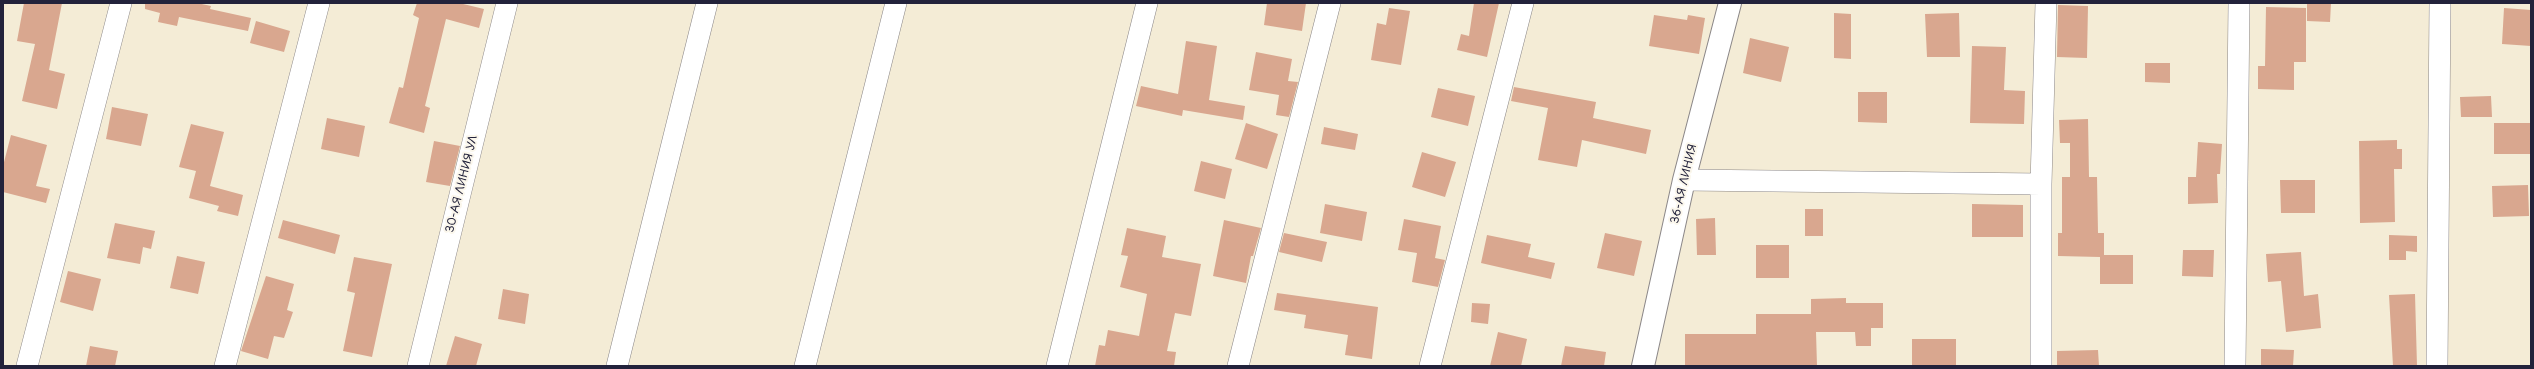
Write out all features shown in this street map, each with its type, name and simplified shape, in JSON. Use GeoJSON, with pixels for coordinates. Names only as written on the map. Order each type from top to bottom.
{"type":"FeatureCollection","features":[{"type":"Feature","properties":{"kind":"street"},"geometry":{"type":"LineString","coordinates":[[27,366],[121,3]]}},
{"type":"Feature","properties":{"kind":"street"},"geometry":{"type":"LineString","coordinates":[[225,366],[319,3]]}},
{"type":"Feature","properties":{"kind":"street","name":"30-АЯ ЛИНИЯ УЛ"},"geometry":{"type":"LineString","coordinates":[[418,366],[507,3]]}},
{"type":"Feature","properties":{"kind":"street"},"geometry":{"type":"LineString","coordinates":[[617,366],[707,3]]}},
{"type":"Feature","properties":{"kind":"street"},"geometry":{"type":"LineString","coordinates":[[805,366],[896,3]]}},
{"type":"Feature","properties":{"kind":"street"},"geometry":{"type":"LineString","coordinates":[[1057,366],[1147,3]]}},
{"type":"Feature","properties":{"kind":"street"},"geometry":{"type":"LineString","coordinates":[[1238,366],[1330,3]]}},
{"type":"Feature","properties":{"kind":"street"},"geometry":{"type":"LineString","coordinates":[[1430,366],[1523,3]]}},
{"type":"Feature","properties":{"kind":"street","name":"36-АЯ ЛИНИЯ"},"geometry":{"type":"LineString","coordinates":[[1643,366],[1684,180],[1730,3]]}},
{"type":"Feature","properties":{"kind":"street"},"geometry":{"type":"LineString","coordinates":[[2041,366],[2041,184],[2046,3]]}},
{"type":"Feature","properties":{"kind":"street"},"geometry":{"type":"LineString","coordinates":[[2235,366],[2239,3]]}},
{"type":"Feature","properties":{"kind":"street"},"geometry":{"type":"LineString","coordinates":[[2437,366],[2440,3]]}},
{"type":"Feature","properties":{"kind":"street"},"geometry":{"type":"LineString","coordinates":[[1684,180],[2041,184]]}},
{"type":"Feature","properties":{"kind":"building"},"geometry":{"type":"Polygon","coordinates":[[[24,3],[62,3],[49,70],[65,74],[57,109],[22,101],[35,44],[17,41],[24,3]]]}},
{"type":"Feature","properties":{"kind":"building"},"geometry":{"type":"Polygon","coordinates":[[[145,3],[197,3],[211,6],[210,9],[251,18],[248,31],[179,17],[177,26],[158,22],[160,13],[145,9],[145,3]]]}},
{"type":"Feature","properties":{"kind":"building"},"geometry":{"type":"Polygon","coordinates":[[[417,3],[459,3],[484,9],[479,28],[446,19],[425,106],[430,108],[424,133],[389,123],[399,87],[403,88],[419,18],[413,15],[417,3]]]}},
{"type":"Feature","properties":{"kind":"building"},"geometry":{"type":"Polygon","coordinates":[[[1267,3],[1306,3],[1302,31],[1264,25],[1267,3]]]}},
{"type":"Feature","properties":{"kind":"building"},"geometry":{"type":"Polygon","coordinates":[[[1474,3],[1499,3],[1487,57],[1457,50],[1461,34],[1469,36],[1474,3]]]}},
{"type":"Feature","properties":{"kind":"building"},"geometry":{"type":"Polygon","coordinates":[[[2307,3],[2331,3],[2330,22],[2307,21],[2307,3]]]}},
{"type":"Feature","properties":{"kind":"building"},"geometry":{"type":"Polygon","coordinates":[[[2058,5],[2088,6],[2087,58],[2057,57],[2058,5]]]}},
{"type":"Feature","properties":{"kind":"building"},"geometry":{"type":"Polygon","coordinates":[[[2266,7],[2306,8],[2306,62],[2294,62],[2294,90],[2258,89],[2258,66],[2265,66],[2266,7]]]}},
{"type":"Feature","properties":{"kind":"building"},"geometry":{"type":"Polygon","coordinates":[[[1389,8],[1410,11],[1401,65],[1371,60],[1377,23],[1386,25],[1389,8]]]}},
{"type":"Feature","properties":{"kind":"building"},"geometry":{"type":"Polygon","coordinates":[[[2504,8],[2531,10],[2531,46],[2502,44],[2504,8]]]}},
{"type":"Feature","properties":{"kind":"building"},"geometry":{"type":"Polygon","coordinates":[[[1834,13],[1851,14],[1851,59],[1834,58],[1834,13]]]}},
{"type":"Feature","properties":{"kind":"building"},"geometry":{"type":"Polygon","coordinates":[[[1959,13],[1960,57],[1927,57],[1925,14],[1959,13]]]}},
{"type":"Feature","properties":{"kind":"building"},"geometry":{"type":"Polygon","coordinates":[[[1654,15],[1687,20],[1688,15],[1705,18],[1699,54],[1649,46],[1654,15]]]}},
{"type":"Feature","properties":{"kind":"building"},"geometry":{"type":"Polygon","coordinates":[[[256,21],[290,31],[284,52],[250,43],[256,21]]]}},
{"type":"Feature","properties":{"kind":"building"},"geometry":{"type":"Polygon","coordinates":[[[1750,38],[1789,47],[1781,82],[1743,73],[1750,38]]]}},
{"type":"Feature","properties":{"kind":"building"},"geometry":{"type":"Polygon","coordinates":[[[1186,41],[1217,46],[1209,100],[1245,106],[1243,120],[1183,110],[1182,116],[1136,106],[1141,86],[1178,94],[1186,41]]]}},
{"type":"Feature","properties":{"kind":"building"},"geometry":{"type":"Polygon","coordinates":[[[1972,46],[2006,47],[2004,90],[2025,91],[2024,124],[1970,123],[1972,46]]]}},
{"type":"Feature","properties":{"kind":"building"},"geometry":{"type":"Polygon","coordinates":[[[1256,52],[1292,59],[1288,81],[1298,82],[1289,117],[1276,115],[1279,95],[1249,90],[1256,52]]]}},
{"type":"Feature","properties":{"kind":"building"},"geometry":{"type":"Polygon","coordinates":[[[2145,63],[2170,63],[2170,83],[2145,82],[2145,63]]]}},
{"type":"Feature","properties":{"kind":"building"},"geometry":{"type":"Polygon","coordinates":[[[1514,87],[1596,102],[1593,118],[1651,130],[1646,154],[1582,140],[1577,167],[1538,160],[1548,108],[1511,101],[1514,87]]]}},
{"type":"Feature","properties":{"kind":"building"},"geometry":{"type":"Polygon","coordinates":[[[1438,88],[1475,96],[1468,126],[1431,117],[1438,88]]]}},
{"type":"Feature","properties":{"kind":"building"},"geometry":{"type":"Polygon","coordinates":[[[1858,92],[1887,92],[1887,123],[1858,122],[1858,92]]]}},
{"type":"Feature","properties":{"kind":"building"},"geometry":{"type":"Polygon","coordinates":[[[2491,96],[2492,117],[2461,117],[2460,97],[2491,96]]]}},
{"type":"Feature","properties":{"kind":"building"},"geometry":{"type":"Polygon","coordinates":[[[112,107],[148,114],[141,146],[106,139],[112,107]]]}},
{"type":"Feature","properties":{"kind":"building"},"geometry":{"type":"Polygon","coordinates":[[[327,118],[365,126],[359,157],[321,149],[327,118]]]}},
{"type":"Feature","properties":{"kind":"building"},"geometry":{"type":"Polygon","coordinates":[[[2088,119],[2089,177],[2097,177],[2098,233],[2104,233],[2104,255],[2133,255],[2133,284],[2100,284],[2100,257],[2058,256],[2058,233],[2062,233],[2062,177],[2070,177],[2070,143],[2060,143],[2059,120],[2088,119]]]}},
{"type":"Feature","properties":{"kind":"building"},"geometry":{"type":"Polygon","coordinates":[[[1246,123],[1278,134],[1267,169],[1235,159],[1246,123]]]}},
{"type":"Feature","properties":{"kind":"building"},"geometry":{"type":"Polygon","coordinates":[[[2494,123],[2531,123],[2531,154],[2494,154],[2494,123]]]}},
{"type":"Feature","properties":{"kind":"building"},"geometry":{"type":"Polygon","coordinates":[[[191,124],[224,132],[210,186],[243,195],[238,216],[217,211],[219,206],[189,198],[196,171],[179,167],[191,124]]]}},
{"type":"Feature","properties":{"kind":"building"},"geometry":{"type":"Polygon","coordinates":[[[1324,127],[1358,134],[1355,150],[1321,144],[1324,127]]]}},
{"type":"Feature","properties":{"kind":"building"},"geometry":{"type":"Polygon","coordinates":[[[11,135],[47,145],[36,186],[50,189],[46,203],[3,192],[3,166],[11,135]]]}},
{"type":"Feature","properties":{"kind":"building"},"geometry":{"type":"Polygon","coordinates":[[[2397,140],[2397,149],[2402,149],[2402,169],[2394,169],[2395,222],[2360,223],[2359,141],[2397,140]]]}},
{"type":"Feature","properties":{"kind":"building"},"geometry":{"type":"Polygon","coordinates":[[[434,141],[460,146],[450,186],[426,182],[434,141]]]}},
{"type":"Feature","properties":{"kind":"building"},"geometry":{"type":"Polygon","coordinates":[[[2198,142],[2222,144],[2220,174],[2217,174],[2218,203],[2188,204],[2188,177],[2196,177],[2198,142]]]}},
{"type":"Feature","properties":{"kind":"building"},"geometry":{"type":"Polygon","coordinates":[[[1422,152],[1456,162],[1445,197],[1412,187],[1422,152]]]}},
{"type":"Feature","properties":{"kind":"building"},"geometry":{"type":"Polygon","coordinates":[[[1201,161],[1232,169],[1225,199],[1194,191],[1201,161]]]}},
{"type":"Feature","properties":{"kind":"building"},"geometry":{"type":"Polygon","coordinates":[[[2280,180],[2315,180],[2315,213],[2281,213],[2280,180]]]}},
{"type":"Feature","properties":{"kind":"building"},"geometry":{"type":"Polygon","coordinates":[[[2528,185],[2529,216],[2493,217],[2492,186],[2528,185]]]}},
{"type":"Feature","properties":{"kind":"building"},"geometry":{"type":"Polygon","coordinates":[[[1325,204],[1367,212],[1362,241],[1320,233],[1325,204]]]}},
{"type":"Feature","properties":{"kind":"building"},"geometry":{"type":"Polygon","coordinates":[[[1972,204],[2023,205],[2023,237],[1972,237],[1972,204]]]}},
{"type":"Feature","properties":{"kind":"building"},"geometry":{"type":"Polygon","coordinates":[[[1805,209],[1823,209],[1823,236],[1805,236],[1805,209]]]}},
{"type":"Feature","properties":{"kind":"building"},"geometry":{"type":"Polygon","coordinates":[[[1715,218],[1716,255],[1697,255],[1696,219],[1715,218]]]}},
{"type":"Feature","properties":{"kind":"building"},"geometry":{"type":"Polygon","coordinates":[[[1404,219],[1441,226],[1435,258],[1445,260],[1438,287],[1412,282],[1417,253],[1398,250],[1404,219]]]}},
{"type":"Feature","properties":{"kind":"building"},"geometry":{"type":"Polygon","coordinates":[[[283,220],[340,235],[335,254],[278,238],[283,220]]]}},
{"type":"Feature","properties":{"kind":"building"},"geometry":{"type":"Polygon","coordinates":[[[1224,220],[1261,228],[1253,256],[1251,256],[1246,283],[1213,276],[1224,220]]]}},
{"type":"Feature","properties":{"kind":"building"},"geometry":{"type":"Polygon","coordinates":[[[115,223],[155,231],[151,249],[143,247],[140,264],[107,258],[115,223]]]}},
{"type":"Feature","properties":{"kind":"building"},"geometry":{"type":"Polygon","coordinates":[[[1127,228],[1166,236],[1162,257],[1201,264],[1191,316],[1175,313],[1167,351],[1176,352],[1174,366],[1095,366],[1099,345],[1105,346],[1108,330],[1139,336],[1147,294],[1120,287],[1128,256],[1121,255],[1127,228]]]}},
{"type":"Feature","properties":{"kind":"building"},"geometry":{"type":"Polygon","coordinates":[[[1284,233],[1327,242],[1322,262],[1279,252],[1284,233]]]}},
{"type":"Feature","properties":{"kind":"building"},"geometry":{"type":"Polygon","coordinates":[[[1605,233],[1642,241],[1634,276],[1597,268],[1605,233]]]}},
{"type":"Feature","properties":{"kind":"building"},"geometry":{"type":"Polygon","coordinates":[[[1487,235],[1531,244],[1528,257],[1555,263],[1551,279],[1481,263],[1487,235]]]}},
{"type":"Feature","properties":{"kind":"building"},"geometry":{"type":"Polygon","coordinates":[[[2389,235],[2417,236],[2417,252],[2406,251],[2406,260],[2389,260],[2389,235]]]}},
{"type":"Feature","properties":{"kind":"building"},"geometry":{"type":"Polygon","coordinates":[[[1756,245],[1789,245],[1789,278],[1756,278],[1756,245]]]}},
{"type":"Feature","properties":{"kind":"building"},"geometry":{"type":"Polygon","coordinates":[[[2183,250],[2214,250],[2213,277],[2182,276],[2183,250]]]}},
{"type":"Feature","properties":{"kind":"building"},"geometry":{"type":"Polygon","coordinates":[[[2301,252],[2304,296],[2318,294],[2321,328],[2286,332],[2281,281],[2268,282],[2266,254],[2301,252]]]}},
{"type":"Feature","properties":{"kind":"building"},"geometry":{"type":"Polygon","coordinates":[[[177,256],[205,262],[198,294],[170,288],[177,256]]]}},
{"type":"Feature","properties":{"kind":"building"},"geometry":{"type":"Polygon","coordinates":[[[354,257],[392,264],[372,357],[343,351],[355,293],[347,291],[354,257]]]}},
{"type":"Feature","properties":{"kind":"building"},"geometry":{"type":"Polygon","coordinates":[[[68,271],[101,279],[93,311],[60,302],[68,271]]]}},
{"type":"Feature","properties":{"kind":"building"},"geometry":{"type":"Polygon","coordinates":[[[266,276],[294,284],[287,310],[293,312],[284,338],[274,336],[268,359],[241,351],[266,276]]]}},
{"type":"Feature","properties":{"kind":"building"},"geometry":{"type":"Polygon","coordinates":[[[503,289],[529,294],[525,324],[498,319],[503,289]]]}},
{"type":"Feature","properties":{"kind":"building"},"geometry":{"type":"Polygon","coordinates":[[[1277,293],[1378,307],[1372,359],[1345,355],[1348,335],[1304,328],[1306,315],[1274,310],[1277,293]]]}},
{"type":"Feature","properties":{"kind":"building"},"geometry":{"type":"Polygon","coordinates":[[[2415,294],[2417,366],[2393,366],[2389,295],[2415,294]]]}},
{"type":"Feature","properties":{"kind":"building"},"geometry":{"type":"Polygon","coordinates":[[[1846,298],[1846,303],[1883,303],[1883,328],[1871,328],[1871,346],[1856,346],[1855,332],[1816,332],[1817,366],[1685,365],[1685,334],[1756,334],[1756,314],[1811,314],[1811,299],[1846,298]]]}},
{"type":"Feature","properties":{"kind":"building"},"geometry":{"type":"Polygon","coordinates":[[[1472,303],[1490,304],[1488,324],[1471,322],[1472,303]]]}},
{"type":"Feature","properties":{"kind":"building"},"geometry":{"type":"Polygon","coordinates":[[[1498,332],[1527,339],[1521,366],[1490,366],[1498,332]]]}},
{"type":"Feature","properties":{"kind":"building"},"geometry":{"type":"Polygon","coordinates":[[[455,336],[482,344],[476,366],[446,366],[455,336]]]}},
{"type":"Feature","properties":{"kind":"building"},"geometry":{"type":"Polygon","coordinates":[[[1912,339],[1956,339],[1956,366],[1912,366],[1912,339]]]}},
{"type":"Feature","properties":{"kind":"building"},"geometry":{"type":"Polygon","coordinates":[[[90,346],[118,351],[115,366],[86,366],[90,346]]]}},
{"type":"Feature","properties":{"kind":"building"},"geometry":{"type":"Polygon","coordinates":[[[1565,346],[1606,352],[1604,366],[1561,366],[1565,346]]]}},
{"type":"Feature","properties":{"kind":"building"},"geometry":{"type":"Polygon","coordinates":[[[2261,349],[2294,350],[2293,366],[2261,366],[2261,349]]]}},
{"type":"Feature","properties":{"kind":"building"},"geometry":{"type":"Polygon","coordinates":[[[2098,350],[2099,366],[2057,366],[2057,351],[2098,350]]]}}]}
